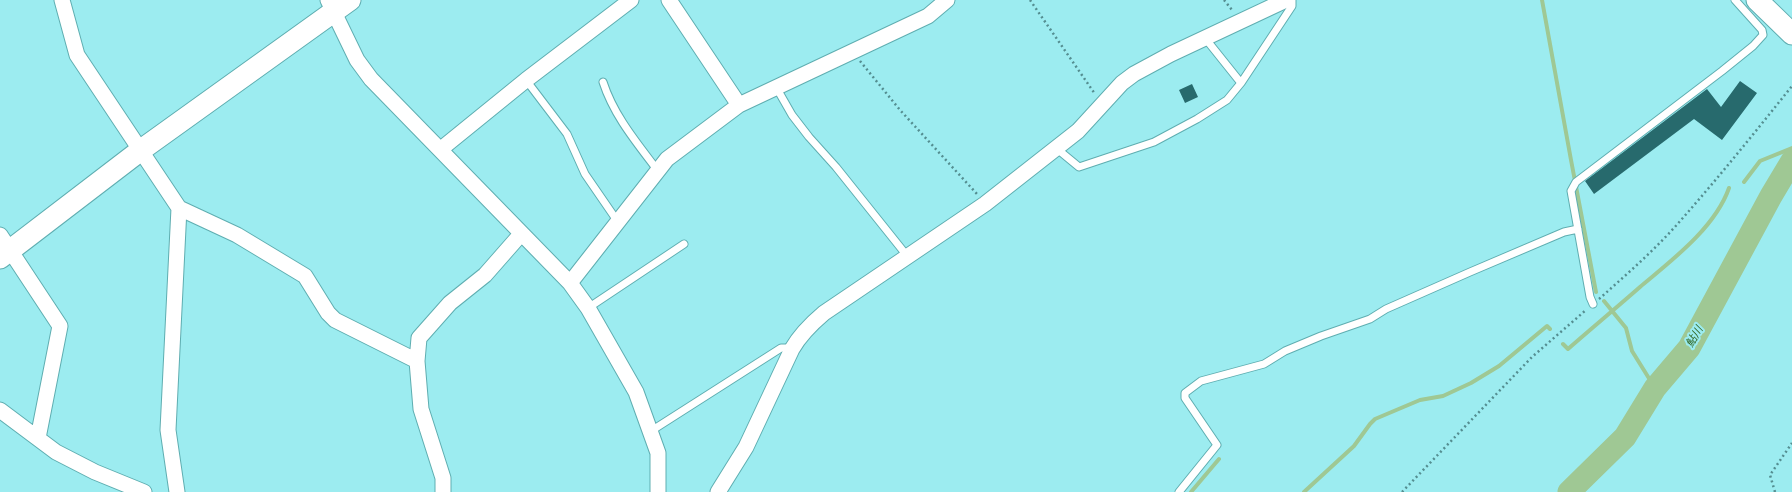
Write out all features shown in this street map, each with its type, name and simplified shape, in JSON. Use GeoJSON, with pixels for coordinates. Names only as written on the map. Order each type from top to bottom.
{"type":"FeatureCollection","features":[{"type":"Feature","properties":{"kind":"street"},"geometry":{"type":"LineString","coordinates":[[62,0],[77,55],[179,208],[237,235],[305,276],[328,313],[335,320],[416,361]]}},
{"type":"Feature","properties":{"kind":"street"},"geometry":{"type":"LineString","coordinates":[[38,438],[60,326],[3,248],[141,150],[330,6],[350,0]]}},
{"type":"Feature","properties":{"kind":"street"},"geometry":{"type":"LineString","coordinates":[[441,149],[526,80],[631,0]]}},
{"type":"Feature","properties":{"kind":"street"},"geometry":{"type":"LineString","coordinates":[[670,0],[739,105]]}},
{"type":"Feature","properties":{"kind":"street"},"geometry":{"type":"LineString","coordinates":[[570,283],[667,159],[739,105],[928,16],[947,0]]}},
{"type":"Feature","properties":{"kind":"street"},"geometry":{"type":"LineString","coordinates":[[718,492],[746,447],[792,350],[805,330],[824,313],[908,258],[985,204],[1078,131],[1122,83],[1134,74],[1152,63],[1286,0]]}},
{"type":"Feature","properties":{"kind":"street"},"geometry":{"type":"LineString","coordinates":[[1757,0],[1792,34]]}},
{"type":"Feature","properties":{"kind":"street"},"geometry":{"type":"LineString","coordinates":[[330,6],[357,60],[371,79],[441,149],[521,234],[570,283],[588,308],[636,392],[651,431],[658,453],[658,492]]}},
{"type":"Feature","properties":{"kind":"street"},"geometry":{"type":"LineString","coordinates":[[177,492],[168,430],[179,208]]}},
{"type":"Feature","properties":{"kind":"street"},"geometry":{"type":"LineString","coordinates":[[443,492],[443,478],[421,409],[416,361],[419,338],[450,303],[485,275],[521,234]]}},
{"type":"Feature","properties":{"kind":"street"},"geometry":{"type":"LineString","coordinates":[[0,410],[56,452],[95,472],[144,492]]}},
{"type":"Feature","properties":{"kind":"lane"},"geometry":{"type":"LineString","coordinates":[[1056,148],[1060,153],[1079,167],[1154,142],[1197,119],[1227,100],[1241,83],[1292,6],[1292,0]]}},
{"type":"Feature","properties":{"kind":"lane"},"geometry":{"type":"LineString","coordinates":[[1594,304],[1590,298],[1571,190],[1576,182],[1722,71],[1753,46],[1763,35],[1762,30],[1735,0]]}},
{"type":"Feature","properties":{"kind":"lane"},"geometry":{"type":"LineString","coordinates":[[1205,38],[1241,83]]}},
{"type":"Feature","properties":{"kind":"lane"},"geometry":{"type":"LineString","coordinates":[[526,80],[567,134],[585,174],[618,222]]}},
{"type":"Feature","properties":{"kind":"lane"},"geometry":{"type":"LineString","coordinates":[[603,82],[608,99],[631,136],[658,171]]}},
{"type":"Feature","properties":{"kind":"lane"},"geometry":{"type":"LineString","coordinates":[[776,87],[792,115],[805,132],[836,167],[908,258]]}},
{"type":"Feature","properties":{"kind":"lane"},"geometry":{"type":"LineString","coordinates":[[1179,492],[1217,445],[1185,398],[1185,393],[1191,387],[1213,376],[1264,364],[1285,351],[1321,336],[1360,323],[1386,309],[1470,272],[1564,232],[1578,228]]}},
{"type":"Feature","properties":{"kind":"lane"},"geometry":{"type":"LineString","coordinates":[[588,308],[684,244]]}},
{"type":"Feature","properties":{"kind":"lane"},"geometry":{"type":"LineString","coordinates":[[651,431],[781,348],[792,350]]}},
{"type":"Feature","properties":{"kind":"path"},"geometry":{"type":"LineString","coordinates":[[1030,0],[1097,97],[1103,103]]}},
{"type":"Feature","properties":{"kind":"path"},"geometry":{"type":"LineString","coordinates":[[852,51],[900,110],[985,204]]}},
{"type":"Feature","properties":{"kind":"path"},"geometry":{"type":"LineString","coordinates":[[1402,492],[1532,357],[1594,304],[1651,252],[1727,167],[1792,86]]}},
{"type":"Feature","properties":{"kind":"path"},"geometry":{"type":"LineString","coordinates":[[1775,492],[1770,475],[1792,443]]}},
{"type":"Feature","properties":{"kind":"building"},"geometry":{"type":"Polygon","coordinates":[[[1740,81],[1757,93],[1722,140],[1694,119],[1594,194],[1585,181],[1707,89],[1721,107],[1740,81]]]}},
{"type":"Feature","properties":{"kind":"building"},"geometry":{"type":"Polygon","coordinates":[[[1192,84],[1198,97],[1185,103],[1179,90],[1192,84]]]}},
{"type":"Feature","properties":{"kind":"waterway"},"geometry":{"type":"LineString","coordinates":[[1542,0],[1596,292]]}},
{"type":"Feature","properties":{"kind":"waterway"},"geometry":{"type":"LineString","coordinates":[[1744,182],[1760,161],[1792,148]]}},
{"type":"Feature","properties":{"kind":"waterway","name":"鮎川"},"geometry":{"type":"LineString","coordinates":[[1569,492],[1625,437],[1655,388],[1689,348],[1771,196],[1792,161]]}},
{"type":"Feature","properties":{"kind":"waterway"},"geometry":{"type":"LineString","coordinates":[[1563,344],[1568,349],[1691,243],[1714,217],[1729,188]]}},
{"type":"Feature","properties":{"kind":"waterway"},"geometry":{"type":"LineString","coordinates":[[1604,301],[1626,328],[1632,351],[1655,388]]}},
{"type":"Feature","properties":{"kind":"waterway"},"geometry":{"type":"LineString","coordinates":[[1304,492],[1354,446],[1375,419],[1420,400],[1443,396],[1471,383],[1499,366],[1547,326],[1550,329]]}},
{"type":"Feature","properties":{"kind":"waterway"},"geometry":{"type":"LineString","coordinates":[[1191,492],[1219,459]]}}]}
